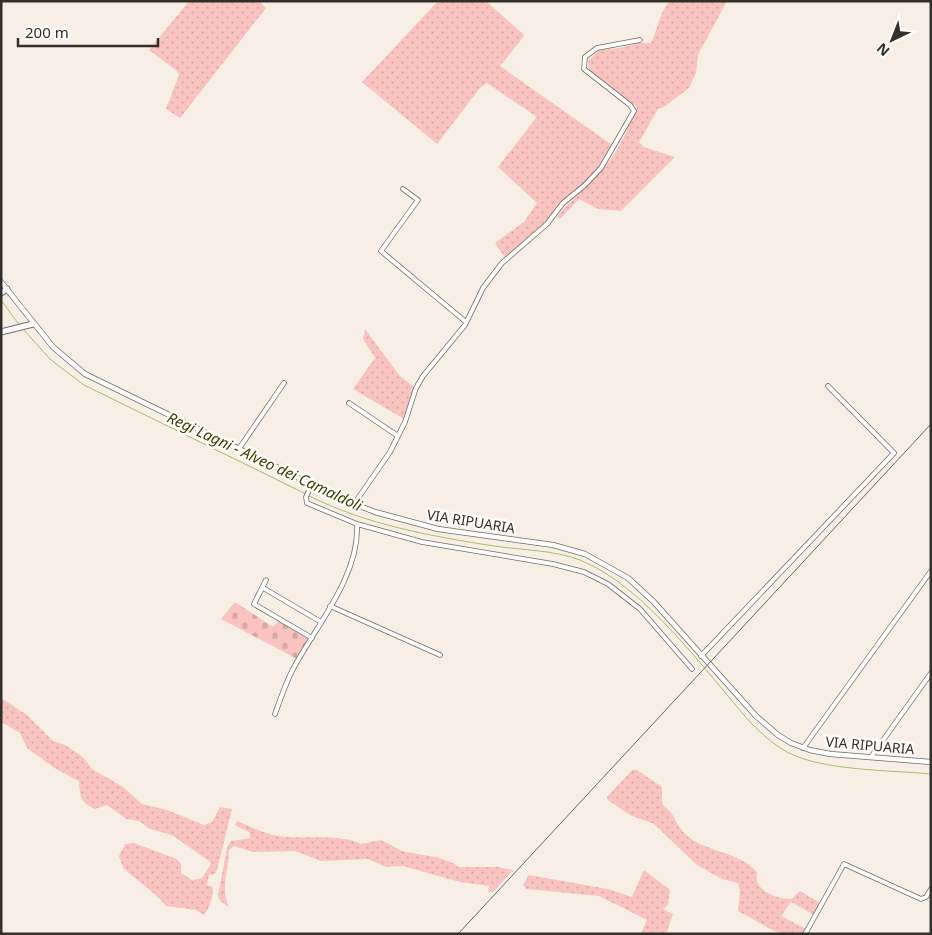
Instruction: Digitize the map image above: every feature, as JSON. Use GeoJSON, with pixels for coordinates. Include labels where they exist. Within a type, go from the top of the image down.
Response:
{"type":"FeatureCollection","features":[{"type":"Feature","properties":{"kind":"main road"},"geometry":{"type":"LineString","coordinates":[[1,332],[31,325]]}},
{"type":"Feature","properties":{"kind":"street"},"geometry":{"type":"LineString","coordinates":[[354,504],[390,452],[405,422],[416,388],[423,376],[466,322],[484,288],[502,263],[547,224],[563,203],[585,185],[601,168],[634,110],[584,69],[585,57],[597,48],[640,40]]}},
{"type":"Feature","properties":{"kind":"street"},"geometry":{"type":"LineString","coordinates":[[403,189],[418,200],[382,250],[466,322]]}},
{"type":"Feature","properties":{"kind":"street","name":"VIA RIPUARIA"},"geometry":{"type":"LineString","coordinates":[[1,282],[4,291],[31,325],[53,347],[85,374],[310,488],[354,504],[438,529],[553,545],[585,554],[615,570],[641,588],[768,728],[791,743],[803,748],[830,754],[931,762]]}},
{"type":"Feature","properties":{"kind":"street"},"geometry":{"type":"LineString","coordinates":[[238,450],[284,383]]}},
{"type":"Feature","properties":{"kind":"street"},"geometry":{"type":"LineString","coordinates":[[701,656],[894,453],[828,386]]}},
{"type":"Feature","properties":{"kind":"street"},"geometry":{"type":"LineString","coordinates":[[349,403],[398,436]]}},
{"type":"Feature","properties":{"kind":"street"},"geometry":{"type":"LineString","coordinates":[[310,488],[306,497],[310,505],[357,524],[422,542],[553,564],[588,574],[608,584],[640,609],[692,669]]}},
{"type":"Feature","properties":{"kind":"street"},"geometry":{"type":"LineString","coordinates":[[274,714],[291,673],[330,606],[354,559],[358,537],[357,524]]}},
{"type":"Feature","properties":{"kind":"street"},"geometry":{"type":"LineString","coordinates":[[803,748],[931,571]]}},
{"type":"Feature","properties":{"kind":"street"},"geometry":{"type":"LineString","coordinates":[[266,580],[254,604],[312,638]]}},
{"type":"Feature","properties":{"kind":"street"},"geometry":{"type":"LineString","coordinates":[[265,589],[321,622]]}},
{"type":"Feature","properties":{"kind":"street"},"geometry":{"type":"LineString","coordinates":[[330,606],[440,655]]}},
{"type":"Feature","properties":{"kind":"street"},"geometry":{"type":"LineString","coordinates":[[871,757],[931,673]]}},
{"type":"Feature","properties":{"kind":"street"},"geometry":{"type":"LineString","coordinates":[[805,934],[844,864],[921,899],[926,897],[931,889]]}},
{"type":"Feature","properties":{"kind":"green space"},"geometry":{"type":"Polygon","coordinates":[[[189,1],[259,1],[266,8],[180,118],[166,109],[179,75],[177,71],[149,50],[189,1]]]}},
{"type":"Feature","properties":{"kind":"green space"},"geometry":{"type":"Polygon","coordinates":[[[438,1],[486,1],[524,36],[500,66],[615,147],[610,156],[541,228],[506,259],[495,243],[524,222],[537,203],[498,167],[537,117],[487,83],[480,88],[437,144],[362,82],[438,1]]]}},
{"type":"Feature","properties":{"kind":"green space"},"geometry":{"type":"Polygon","coordinates":[[[669,1],[727,1],[698,55],[696,73],[689,88],[664,107],[658,109],[639,142],[644,147],[675,157],[621,211],[598,209],[579,199],[560,219],[557,216],[609,162],[624,136],[637,107],[589,70],[588,61],[599,50],[620,48],[637,43],[651,43],[663,11],[669,1]]]}},
{"type":"Feature","properties":{"kind":"green space"},"geometry":{"type":"Polygon","coordinates":[[[365,329],[399,375],[415,388],[404,419],[353,389],[375,358],[363,339],[365,329]]]}},
{"type":"Feature","properties":{"kind":"green space"},"geometry":{"type":"Polygon","coordinates":[[[235,602],[273,627],[278,621],[310,638],[297,659],[221,619],[235,602]]]}},
{"type":"Feature","properties":{"kind":"green space"},"geometry":{"type":"Polygon","coordinates":[[[1,698],[27,715],[53,741],[65,745],[83,757],[92,769],[123,787],[142,804],[167,810],[204,825],[212,822],[220,807],[232,809],[217,870],[215,874],[209,875],[207,885],[213,887],[209,905],[204,915],[196,910],[166,906],[157,896],[123,868],[119,856],[125,844],[134,843],[177,859],[181,864],[181,873],[192,880],[202,878],[211,864],[209,861],[172,835],[150,829],[139,821],[126,819],[107,805],[95,809],[86,804],[81,795],[79,781],[56,769],[27,748],[20,733],[1,722],[1,698]]]}},
{"type":"Feature","properties":{"kind":"green space"},"geometry":{"type":"Polygon","coordinates":[[[632,770],[637,770],[662,787],[662,803],[671,812],[685,834],[702,845],[731,855],[749,865],[757,872],[759,884],[767,893],[791,899],[800,891],[820,903],[814,915],[791,902],[781,916],[806,929],[804,934],[780,934],[738,911],[740,891],[738,883],[722,879],[697,865],[654,824],[630,815],[608,800],[607,797],[632,770]]]}},
{"type":"Feature","properties":{"kind":"green space"},"geometry":{"type":"Polygon","coordinates":[[[237,821],[260,831],[283,837],[330,837],[352,840],[361,844],[381,840],[402,851],[440,858],[458,867],[497,867],[513,870],[493,892],[488,892],[489,886],[460,882],[403,866],[386,867],[368,859],[321,861],[295,851],[253,852],[234,846],[229,850],[226,879],[225,893],[229,907],[220,901],[218,895],[227,848],[231,841],[251,838],[249,832],[235,825],[237,821]]]}},
{"type":"Feature","properties":{"kind":"green space"},"geometry":{"type":"Polygon","coordinates":[[[644,870],[670,890],[668,905],[663,909],[673,914],[666,934],[641,934],[647,920],[599,896],[526,889],[523,885],[529,875],[608,889],[632,897],[644,870]]]}},
{"type":"Feature","properties":{"kind":"waterway","name":"Regi Lagni - Alveo dei Camaldoli"},"geometry":{"type":"LineString","coordinates":[[1,300],[20,326]]}},
{"type":"Feature","properties":{"kind":"waterway","name":"Regi Lagni - Alveo dei Camaldoli"},"geometry":{"type":"LineString","coordinates":[[23,329],[51,360],[84,385],[306,494]]}},
{"type":"Feature","properties":{"kind":"waterway","name":"Regi Lagni - Alveo dei Camaldoli"},"geometry":{"type":"LineString","coordinates":[[309,496],[354,515],[400,528],[494,546],[559,554],[580,560],[604,572],[651,609],[694,655],[751,723],[782,749],[819,763],[931,774]]}},
{"type":"Feature","properties":{"kind":"railway"},"geometry":{"type":"LineString","coordinates":[[458,934],[931,424]]}}]}
